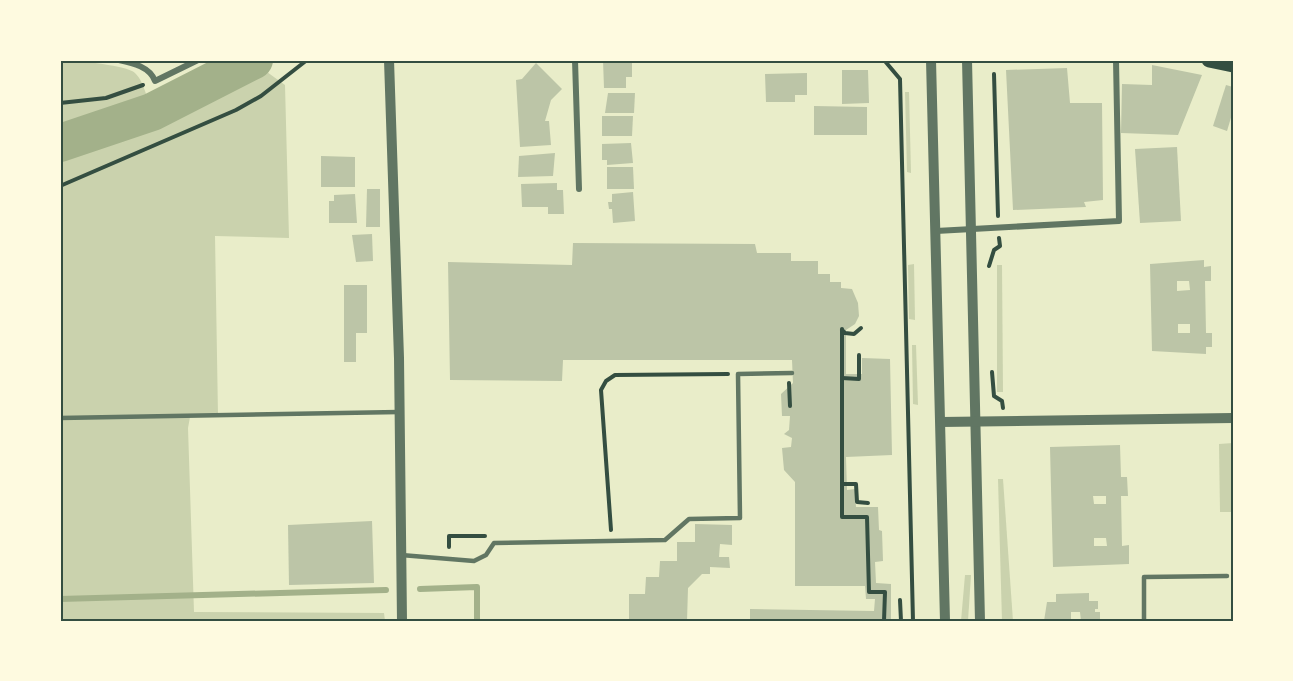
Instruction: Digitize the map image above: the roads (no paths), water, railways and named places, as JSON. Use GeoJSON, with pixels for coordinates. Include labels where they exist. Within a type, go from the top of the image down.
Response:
{"type":"FeatureCollection","features":[{"type":"Feature","properties":{"kind":"main road"},"geometry":{"type":"LineString","coordinates":[[1209,60],[1233,65]]}},
{"type":"Feature","properties":{"kind":"street"},"geometry":{"type":"LineString","coordinates":[[119,60],[143,67],[153,74],[156,81],[198,60]]}},
{"type":"Feature","properties":{"kind":"street"},"geometry":{"type":"LineString","coordinates":[[389,60],[399,412],[402,621]]}},
{"type":"Feature","properties":{"kind":"street"},"geometry":{"type":"LineString","coordinates":[[575,60],[579,189]]}},
{"type":"Feature","properties":{"kind":"street"},"geometry":{"type":"LineString","coordinates":[[931,60],[945,621]]}},
{"type":"Feature","properties":{"kind":"street"},"geometry":{"type":"LineString","coordinates":[[967,60],[980,621]]}},
{"type":"Feature","properties":{"kind":"street"},"geometry":{"type":"LineString","coordinates":[[936,231],[1119,221],[1116,60]]}},
{"type":"Feature","properties":{"kind":"street"},"geometry":{"type":"LineString","coordinates":[[941,422],[1233,418]]}},
{"type":"Feature","properties":{"kind":"lane"},"geometry":{"type":"LineString","coordinates":[[401,555],[474,561],[486,555],[494,543],[665,540],[688,519],[740,518],[738,374],[792,373]]}},
{"type":"Feature","properties":{"kind":"lane"},"geometry":{"type":"LineString","coordinates":[[60,418],[399,412]]}},
{"type":"Feature","properties":{"kind":"lane"},"geometry":{"type":"LineString","coordinates":[[1144,621],[1143,577],[1227,576]]}},
{"type":"Feature","properties":{"kind":"waterway"},"geometry":{"type":"LineString","coordinates":[[60,143],[152,112],[254,60]]}},
{"type":"Feature","properties":{"kind":"waterway"},"geometry":{"type":"LineString","coordinates":[[420,589],[477,587],[477,621]]}},
{"type":"Feature","properties":{"kind":"waterway"},"geometry":{"type":"LineString","coordinates":[[60,599],[386,590]]}}]}
